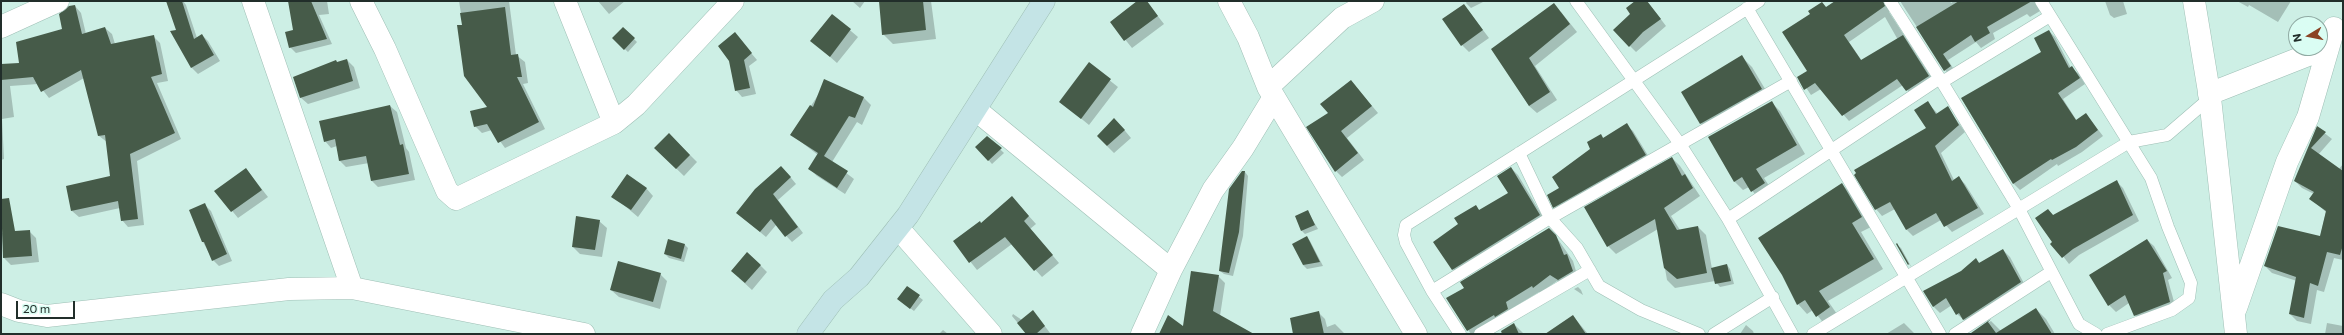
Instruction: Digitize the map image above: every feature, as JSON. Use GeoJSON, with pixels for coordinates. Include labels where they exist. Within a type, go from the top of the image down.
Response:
{"type":"FeatureCollection","features":[{"type":"Feature","properties":{"kind":"main road"},"geometry":{"type":"LineString","coordinates":[[808,334],[833,300],[859,277],[898,228],[976,110],[1044,1]]}},
{"type":"Feature","properties":{"kind":"street"},"geometry":{"type":"LineString","coordinates":[[1,27],[58,1]]}},
{"type":"Feature","properties":{"kind":"street"},"geometry":{"type":"LineString","coordinates":[[253,1],[352,288]]}},
{"type":"Feature","properties":{"kind":"street"},"geometry":{"type":"LineString","coordinates":[[361,1],[385,49],[447,191],[451,197],[456,199],[614,123],[636,105],[734,1]]}},
{"type":"Feature","properties":{"kind":"street"},"geometry":{"type":"LineString","coordinates":[[565,1],[614,123]]}},
{"type":"Feature","properties":{"kind":"street"},"geometry":{"type":"LineString","coordinates":[[1229,1],[1248,37],[1271,92],[1416,334]]}},
{"type":"Feature","properties":{"kind":"street"},"geometry":{"type":"LineString","coordinates":[[1142,334],[1171,270],[1213,190],[1243,148],[1271,92],[1342,18],[1373,1]]}},
{"type":"Feature","properties":{"kind":"street"},"geometry":{"type":"LineString","coordinates":[[2194,1],[2209,96],[2236,334]]}},
{"type":"Feature","properties":{"kind":"street"},"geometry":{"type":"LineString","coordinates":[[2223,334],[2234,313],[2287,162],[2308,116],[2332,29]]}},
{"type":"Feature","properties":{"kind":"street"},"geometry":{"type":"LineString","coordinates":[[2209,96],[2306,56]]}},
{"type":"Feature","properties":{"kind":"street"},"geometry":{"type":"LineString","coordinates":[[976,110],[1171,270]]}},
{"type":"Feature","properties":{"kind":"street"},"geometry":{"type":"LineString","coordinates":[[898,228],[991,334]]}},
{"type":"Feature","properties":{"kind":"street"},"geometry":{"type":"LineString","coordinates":[[1,304],[19,311],[47,316],[288,289],[352,288],[584,334]]}},
{"type":"Feature","properties":{"kind":"lane"},"geometry":{"type":"LineString","coordinates":[[1576,1],[1635,80],[1680,144],[1728,219],[1773,297],[1792,334]]}},
{"type":"Feature","properties":{"kind":"lane"},"geometry":{"type":"LineString","coordinates":[[1460,334],[1432,291],[1406,243],[1404,235],[1406,225],[1759,1]]}},
{"type":"Feature","properties":{"kind":"lane"},"geometry":{"type":"LineString","coordinates":[[1890,1],[1941,80],[2019,209],[2079,324],[2096,334]]}},
{"type":"Feature","properties":{"kind":"lane"},"geometry":{"type":"LineString","coordinates":[[2041,1],[2151,178],[2159,196],[2168,227],[2191,283],[2189,298],[2172,310],[2107,334]]}},
{"type":"Feature","properties":{"kind":"lane"},"geometry":{"type":"LineString","coordinates":[[1747,8],[1940,334]]}},
{"type":"Feature","properties":{"kind":"lane"},"geometry":{"type":"LineString","coordinates":[[1728,219],[1831,150],[1941,80],[2050,16]]}},
{"type":"Feature","properties":{"kind":"lane"},"geometry":{"type":"LineString","coordinates":[[1432,291],[1550,218],[1791,81]]}},
{"type":"Feature","properties":{"kind":"lane"},"geometry":{"type":"LineString","coordinates":[[1813,334],[2129,142],[2167,135],[2209,96]]}},
{"type":"Feature","properties":{"kind":"lane"},"geometry":{"type":"LineString","coordinates":[[1519,153],[1550,218],[1577,248],[1599,286],[1640,310],[1700,334]]}},
{"type":"Feature","properties":{"kind":"lane"},"geometry":{"type":"LineString","coordinates":[[1480,334],[1590,270]]}},
{"type":"Feature","properties":{"kind":"lane"},"geometry":{"type":"LineString","coordinates":[[1955,334],[2051,272]]}},
{"type":"Feature","properties":{"kind":"lane"},"geometry":{"type":"LineString","coordinates":[[1714,334],[1773,297]]}},
{"type":"Feature","properties":{"kind":"building"},"geometry":{"type":"Polygon","coordinates":[[[166,1],[182,1],[194,39],[202,34],[214,55],[191,68],[170,31],[176,30],[166,1]]]}},
{"type":"Feature","properties":{"kind":"building"},"geometry":{"type":"Polygon","coordinates":[[[288,1],[311,1],[327,39],[289,48],[285,32],[293,30],[288,1]]]}},
{"type":"Feature","properties":{"kind":"building"},"geometry":{"type":"Polygon","coordinates":[[[879,1],[923,1],[926,30],[882,35],[879,1]]]}},
{"type":"Feature","properties":{"kind":"building"},"geometry":{"type":"Polygon","coordinates":[[[1137,1],[1147,1],[1158,16],[1124,41],[1110,22],[1137,1]]]}},
{"type":"Feature","properties":{"kind":"building"},"geometry":{"type":"Polygon","coordinates":[[[1635,1],[1647,1],[1661,19],[1643,32],[1629,47],[1613,30],[1630,14],[1626,8],[1635,1]]]}},
{"type":"Feature","properties":{"kind":"building"},"geometry":{"type":"Polygon","coordinates":[[[1835,1],[1883,1],[1885,6],[1844,35],[1861,60],[1903,35],[1929,76],[1906,91],[1897,79],[1842,116],[1815,83],[1804,90],[1797,77],[1807,71],[1782,32],[1810,14],[1808,11],[1822,2],[1826,7],[1835,1]]]}},
{"type":"Feature","properties":{"kind":"building"},"geometry":{"type":"Polygon","coordinates":[[[1959,1],[2032,1],[1987,27],[1990,33],[1975,42],[1971,35],[1943,54],[1951,66],[1944,71],[1916,27],[1959,1]]]}},
{"type":"Feature","properties":{"kind":"building"},"geometry":{"type":"Polygon","coordinates":[[[1554,3],[1570,24],[1529,58],[1550,92],[1529,106],[1491,49],[1554,3]]]}},
{"type":"Feature","properties":{"kind":"building"},"geometry":{"type":"Polygon","coordinates":[[[1464,4],[1483,30],[1461,46],[1442,19],[1464,4]]]}},
{"type":"Feature","properties":{"kind":"building"},"geometry":{"type":"Polygon","coordinates":[[[75,5],[82,34],[105,27],[111,44],[154,35],[162,74],[151,77],[175,133],[130,154],[138,219],[121,221],[118,201],[71,211],[66,186],[110,176],[105,135],[98,136],[81,70],[41,92],[33,77],[1,80],[1,64],[19,63],[16,42],[62,29],[59,14],[69,6],[75,5]]]}},
{"type":"Feature","properties":{"kind":"building"},"geometry":{"type":"Polygon","coordinates":[[[505,7],[511,55],[518,54],[522,77],[517,77],[539,122],[498,143],[487,124],[474,127],[470,111],[487,107],[464,76],[457,25],[462,25],[460,13],[505,7]]]}},
{"type":"Feature","properties":{"kind":"building"},"geometry":{"type":"Polygon","coordinates":[[[832,14],[851,29],[830,57],[810,41],[832,14]]]}},
{"type":"Feature","properties":{"kind":"building"},"geometry":{"type":"Polygon","coordinates":[[[623,27],[635,38],[624,50],[612,38],[623,27]]]}},
{"type":"Feature","properties":{"kind":"building"},"geometry":{"type":"Polygon","coordinates":[[[2049,30],[2069,68],[2072,66],[2080,78],[2058,93],[2076,120],[2086,113],[2098,130],[2076,147],[2052,160],[2051,159],[2013,184],[1961,98],[2041,52],[2034,38],[2049,30]]]}},
{"type":"Feature","properties":{"kind":"building"},"geometry":{"type":"Polygon","coordinates":[[[735,32],[752,53],[744,60],[750,88],[735,91],[729,61],[718,46],[735,32]]]}},
{"type":"Feature","properties":{"kind":"building"},"geometry":{"type":"Polygon","coordinates":[[[1742,55],[1762,89],[1700,124],[1681,92],[1742,55]]]}},
{"type":"Feature","properties":{"kind":"building"},"geometry":{"type":"Polygon","coordinates":[[[347,59],[353,81],[300,98],[293,77],[336,60],[337,62],[347,59]]]}},
{"type":"Feature","properties":{"kind":"building"},"geometry":{"type":"Polygon","coordinates":[[[1089,62],[1111,79],[1081,119],[1059,102],[1089,62]]]}},
{"type":"Feature","properties":{"kind":"building"},"geometry":{"type":"Polygon","coordinates":[[[824,79],[864,97],[855,118],[849,116],[824,156],[848,171],[837,188],[808,169],[818,153],[790,135],[810,105],[813,107],[824,79]]]}},
{"type":"Feature","properties":{"kind":"building"},"geometry":{"type":"Polygon","coordinates":[[[1351,80],[1372,106],[1341,131],[1358,153],[1335,172],[1306,127],[1328,113],[1320,104],[1351,80]]]}},
{"type":"Feature","properties":{"kind":"building"},"geometry":{"type":"Polygon","coordinates":[[[1772,101],[1797,145],[1756,169],[1765,183],[1751,192],[1742,177],[1734,182],[1708,137],[1772,101]]]}},
{"type":"Feature","properties":{"kind":"building"},"geometry":{"type":"Polygon","coordinates":[[[1928,101],[1936,114],[1948,106],[1959,125],[1935,146],[1952,181],[1959,176],[1978,208],[1944,227],[1936,213],[1906,230],[1890,202],[1875,210],[1854,175],[1856,173],[1854,170],[1926,128],[1914,110],[1928,101]]]}},
{"type":"Feature","properties":{"kind":"building"},"geometry":{"type":"Polygon","coordinates":[[[390,105],[400,145],[403,144],[409,174],[371,181],[366,156],[339,161],[335,139],[324,142],[319,121],[390,105]]]}},
{"type":"Feature","properties":{"kind":"building"},"geometry":{"type":"Polygon","coordinates":[[[1114,118],[1125,130],[1107,146],[1097,136],[1114,118]]]}},
{"type":"Feature","properties":{"kind":"building"},"geometry":{"type":"Polygon","coordinates":[[[1627,123],[1646,155],[1553,208],[1547,195],[1559,188],[1552,177],[1590,149],[1587,142],[1601,134],[1603,138],[1627,123]]]}},
{"type":"Feature","properties":{"kind":"building"},"geometry":{"type":"Polygon","coordinates":[[[2317,126],[2326,132],[2311,148],[2343,171],[2343,245],[2340,255],[2327,252],[2318,286],[2310,283],[2304,318],[2289,314],[2296,277],[2264,266],[2278,226],[2320,236],[2326,211],[2309,199],[2314,192],[2294,181],[2317,126]]]}},
{"type":"Feature","properties":{"kind":"building"},"geometry":{"type":"Polygon","coordinates":[[[669,133],[690,155],[676,169],[654,148],[669,133]]]}},
{"type":"Feature","properties":{"kind":"building"},"geometry":{"type":"Polygon","coordinates":[[[987,136],[1002,148],[988,161],[975,147],[987,136]]]}},
{"type":"Feature","properties":{"kind":"building"},"geometry":{"type":"Polygon","coordinates":[[[1672,157],[1682,176],[1685,174],[1693,188],[1664,208],[1677,230],[1698,226],[1707,273],[1677,279],[1664,268],[1655,219],[1607,247],[1584,207],[1672,157]]]}},
{"type":"Feature","properties":{"kind":"building"},"geometry":{"type":"Polygon","coordinates":[[[781,166],[791,177],[773,194],[798,227],[785,237],[771,219],[760,232],[736,213],[755,189],[781,166]]]}},
{"type":"Feature","properties":{"kind":"building"},"geometry":{"type":"Polygon","coordinates":[[[1511,167],[1540,215],[1452,270],[1433,242],[1458,224],[1454,218],[1476,205],[1479,210],[1508,193],[1497,176],[1511,167]]]}},
{"type":"Feature","properties":{"kind":"building"},"geometry":{"type":"Polygon","coordinates":[[[246,168],[262,190],[231,212],[214,191],[246,168]]]}},
{"type":"Feature","properties":{"kind":"building"},"geometry":{"type":"Polygon","coordinates":[[[1242,171],[1245,171],[1239,232],[1229,273],[1219,271],[1229,189],[1242,171]]]}},
{"type":"Feature","properties":{"kind":"building"},"geometry":{"type":"Polygon","coordinates":[[[627,174],[647,188],[631,210],[611,197],[627,174]]]}},
{"type":"Feature","properties":{"kind":"building"},"geometry":{"type":"Polygon","coordinates":[[[2117,180],[2133,215],[2073,249],[2062,258],[2050,244],[2052,242],[2035,218],[2048,209],[2053,215],[2117,180]]]}},
{"type":"Feature","properties":{"kind":"building"},"geometry":{"type":"Polygon","coordinates":[[[1842,183],[1862,217],[1852,223],[1874,259],[1819,291],[1830,307],[1816,317],[1805,300],[1797,305],[1782,275],[1758,238],[1842,183]]]}},
{"type":"Feature","properties":{"kind":"building"},"geometry":{"type":"Polygon","coordinates":[[[1012,196],[1029,216],[1024,221],[1053,255],[1034,271],[1005,237],[969,263],[953,241],[980,221],[981,223],[1012,196]]]}},
{"type":"Feature","properties":{"kind":"building"},"geometry":{"type":"Polygon","coordinates":[[[9,198],[15,231],[30,230],[32,256],[3,258],[1,199],[9,198]]]}},
{"type":"Feature","properties":{"kind":"building"},"geometry":{"type":"Polygon","coordinates":[[[205,203],[227,254],[212,261],[204,242],[202,242],[189,210],[205,203]]]}},
{"type":"Feature","properties":{"kind":"building"},"geometry":{"type":"Polygon","coordinates":[[[1308,210],[1315,225],[1301,231],[1295,216],[1308,210]]]}},
{"type":"Feature","properties":{"kind":"building"},"geometry":{"type":"Polygon","coordinates":[[[576,216],[600,220],[595,250],[572,247],[576,216]]]}},
{"type":"Feature","properties":{"kind":"building"},"geometry":{"type":"Polygon","coordinates":[[[1549,228],[1556,235],[1564,255],[1567,254],[1573,271],[1558,280],[1550,275],[1533,288],[1532,286],[1506,302],[1508,309],[1495,317],[1494,315],[1467,331],[1446,298],[1464,288],[1460,282],[1549,228]]]}},
{"type":"Feature","properties":{"kind":"building"},"geometry":{"type":"Polygon","coordinates":[[[1307,236],[1320,262],[1303,265],[1292,244],[1307,236]]]}},
{"type":"Feature","properties":{"kind":"building"},"geometry":{"type":"Polygon","coordinates":[[[668,239],[685,244],[681,259],[664,254],[668,239]]]}},
{"type":"Feature","properties":{"kind":"building"},"geometry":{"type":"Polygon","coordinates":[[[2147,239],[2167,271],[2163,273],[2170,302],[2134,316],[2125,295],[2108,306],[2089,275],[2147,239]]]}},
{"type":"Feature","properties":{"kind":"building"},"geometry":{"type":"Polygon","coordinates":[[[1897,243],[1909,264],[1908,265],[1896,244],[1897,243]]]}},
{"type":"Feature","properties":{"kind":"building"},"geometry":{"type":"Polygon","coordinates":[[[2003,249],[2021,282],[1963,320],[1959,313],[1956,315],[1946,298],[1933,307],[1923,291],[1961,271],[1976,258],[1979,263],[2003,249]]]}},
{"type":"Feature","properties":{"kind":"building"},"geometry":{"type":"Polygon","coordinates":[[[747,252],[761,265],[745,283],[731,271],[747,252]]]}},
{"type":"Feature","properties":{"kind":"building"},"geometry":{"type":"Polygon","coordinates":[[[618,261],[661,273],[653,302],[610,290],[618,261]]]}},
{"type":"Feature","properties":{"kind":"building"},"geometry":{"type":"Polygon","coordinates":[[[1727,264],[1731,281],[1715,284],[1711,268],[1727,264]]]}},
{"type":"Feature","properties":{"kind":"building"},"geometry":{"type":"Polygon","coordinates":[[[1191,271],[1219,275],[1213,311],[1254,334],[1159,334],[1168,315],[1183,326],[1191,271]]]}},
{"type":"Feature","properties":{"kind":"building"},"geometry":{"type":"Polygon","coordinates":[[[907,286],[920,295],[910,309],[897,299],[907,286]]]}},
{"type":"Feature","properties":{"kind":"building"},"geometry":{"type":"Polygon","coordinates":[[[2036,308],[2052,334],[1971,333],[1991,319],[1988,322],[1996,333],[2036,308]]]}},
{"type":"Feature","properties":{"kind":"building"},"geometry":{"type":"Polygon","coordinates":[[[1033,310],[1045,326],[1036,334],[1026,334],[1017,323],[1033,310]]]}},
{"type":"Feature","properties":{"kind":"building"},"geometry":{"type":"Polygon","coordinates":[[[1319,311],[1324,334],[1293,334],[1290,318],[1319,311]]]}},
{"type":"Feature","properties":{"kind":"building"},"geometry":{"type":"Polygon","coordinates":[[[1573,315],[1586,334],[1545,334],[1573,315]]]}},
{"type":"Feature","properties":{"kind":"building"},"geometry":{"type":"Polygon","coordinates":[[[1514,323],[1519,334],[1502,334],[1501,331],[1514,323]]]}}]}
